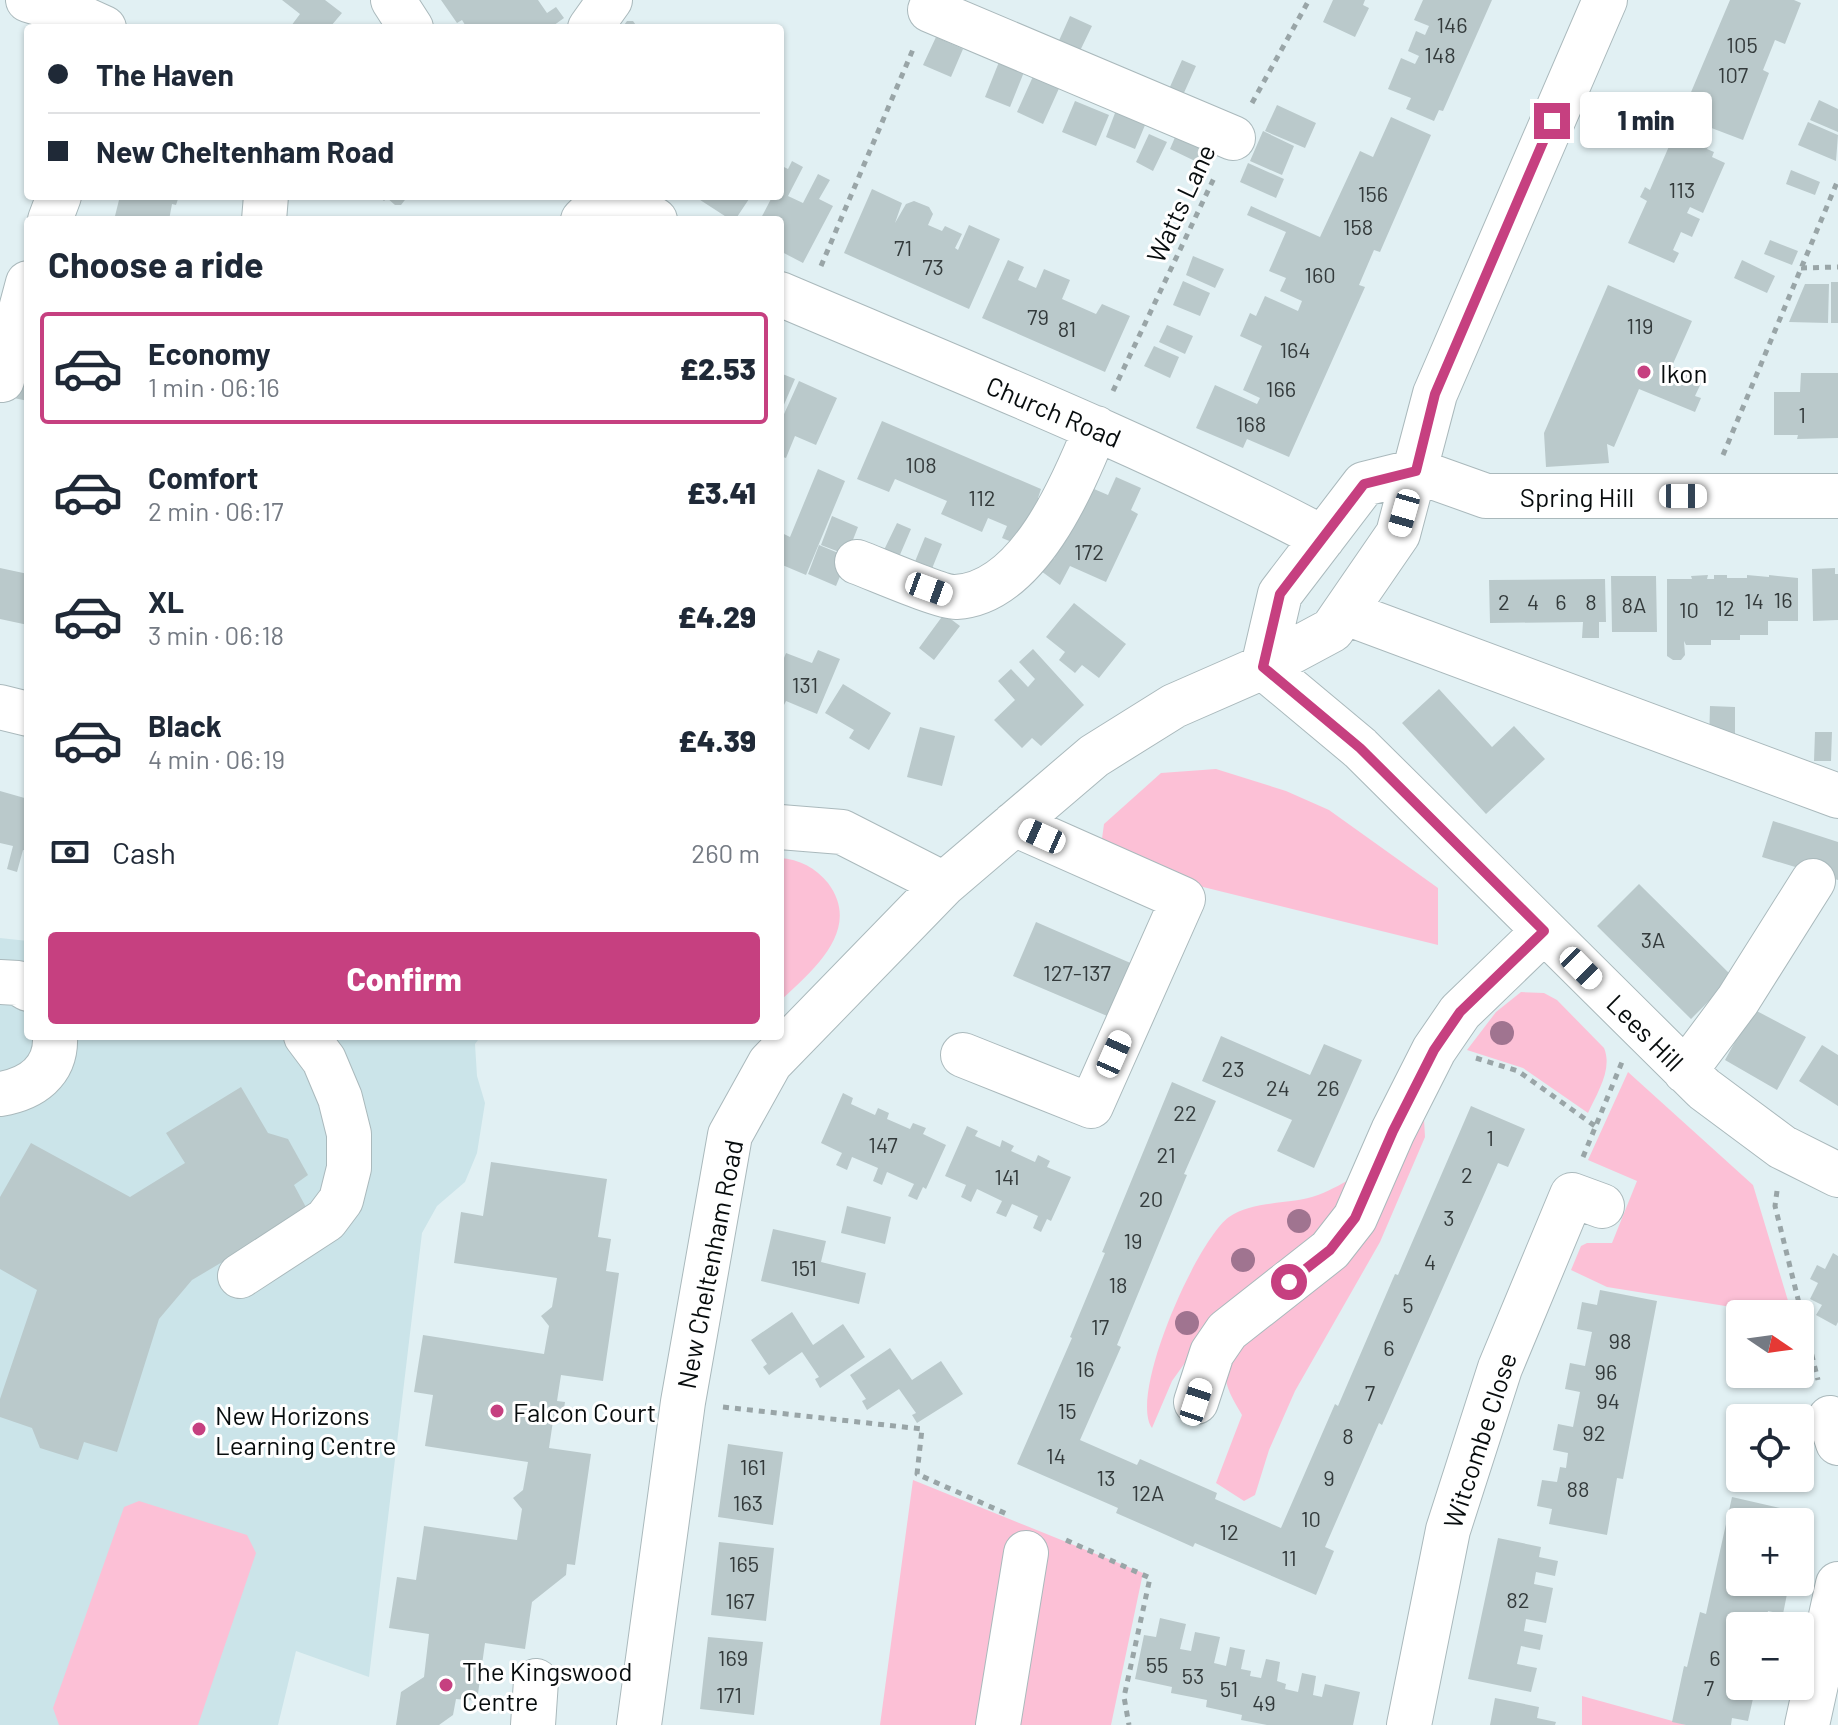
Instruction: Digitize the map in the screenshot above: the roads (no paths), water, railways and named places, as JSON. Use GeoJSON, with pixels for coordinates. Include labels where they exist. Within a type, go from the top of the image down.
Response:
{"type":"FeatureCollection","features":[{"type":"Feature","properties":{"kind":"street"},"geometry":{"type":"LineString","coordinates":[[28,0],[95,24]]}},
{"type":"Feature","properties":{"kind":"street"},"geometry":{"type":"LineString","coordinates":[[393,0],[408,24]]}},
{"type":"Feature","properties":{"kind":"street"},"geometry":{"type":"LineString","coordinates":[[593,24],[610,0]]}},
{"type":"Feature","properties":{"kind":"street","name":"New Cheltenham Road"},"geometry":{"type":"LineString","coordinates":[[639,1725],[683,1402],[730,1135],[770,1063],[944,884],[1094,756],[1174,706],[1263,667],[1332,630],[1346,613],[1398,534],[1435,394],[1605,0]]}},
{"type":"Feature","properties":{"kind":"street"},"geometry":{"type":"LineString","coordinates":[[930,10],[1233,138]]}},
{"type":"Feature","properties":{"kind":"street"},"geometry":{"type":"LineString","coordinates":[[587,216],[603,200]]}},
{"type":"Feature","properties":{"kind":"street"},"geometry":{"type":"LineString","coordinates":[[623,200],[649,216]]}},
{"type":"Feature","properties":{"kind":"street","name":"Church Road"},"geometry":{"type":"LineString","coordinates":[[792,299],[1096,428],[1249,499],[1323,538]]}},
{"type":"Feature","properties":{"kind":"street"},"geometry":{"type":"LineString","coordinates":[[2,380],[24,308]]}},
{"type":"Feature","properties":{"kind":"street"},"geometry":{"type":"LineString","coordinates":[[857,562],[953,597],[980,593],[1011,571],[1044,535],[1074,482],[1096,428]]}},
{"type":"Feature","properties":{"kind":"street"},"geometry":{"type":"LineString","coordinates":[[1263,667],[1280,594],[1364,484],[1416,471]]}},
{"type":"Feature","properties":{"kind":"street","name":"Spring Hill"},"geometry":{"type":"LineString","coordinates":[[1416,471],[1486,496],[1838,496]]}},
{"type":"Feature","properties":{"kind":"street"},"geometry":{"type":"LineString","coordinates":[[1346,613],[1838,796]]}},
{"type":"Feature","properties":{"kind":"street","name":"Lees Hill"},"geometry":{"type":"LineString","coordinates":[[1263,667],[1360,748],[1704,1089],[1782,1147],[1838,1175]]}},
{"type":"Feature","properties":{"kind":"street"},"geometry":{"type":"LineString","coordinates":[[0,707],[24,713]]}},
{"type":"Feature","properties":{"kind":"street"},"geometry":{"type":"LineString","coordinates":[[963,1055],[1091,1106],[1183,899],[1014,824]]}},
{"type":"Feature","properties":{"kind":"street"},"geometry":{"type":"LineString","coordinates":[[784,827],[842,832],[944,884]]}},
{"type":"Feature","properties":{"kind":"street"},"geometry":{"type":"LineString","coordinates":[[1685,1071],[1738,1000],[1813,881]]}},
{"type":"Feature","properties":{"kind":"street"},"geometry":{"type":"LineString","coordinates":[[1196,1402],[1212,1353],[1227,1331],[1330,1250],[1355,1218],[1393,1131],[1434,1050],[1460,1012],[1544,931]]}},
{"type":"Feature","properties":{"kind":"street"},"geometry":{"type":"LineString","coordinates":[[0,982],[18,983],[24,987]]}},
{"type":"Feature","properties":{"kind":"street"},"geometry":{"type":"LineString","coordinates":[[0,1094],[23,1090],[44,1073],[56,1049],[55,1040]]}},
{"type":"Feature","properties":{"kind":"street"},"geometry":{"type":"LineString","coordinates":[[240,1276],[326,1220],[341,1200],[349,1168],[349,1134],[340,1098],[324,1060],[309,1040]]}},
{"type":"Feature","properties":{"kind":"street","name":"Witcombe Close"},"geometry":{"type":"LineString","coordinates":[[1409,1725],[1448,1530],[1500,1368],[1587,1200]]}},
{"type":"Feature","properties":{"kind":"street"},"geometry":{"type":"LineString","coordinates":[[998,1725],[1036,1537]]}},
{"type":"Feature","properties":{"kind":"street"},"geometry":{"type":"LineString","coordinates":[[1807,1725],[1838,1584]]}},
{"type":"Feature","properties":{"kind":"street"},"geometry":{"type":"LineString","coordinates":[[533,1725],[536,1681]]}},
{"type":"Feature","properties":{"kind":"place","name":"Ikon"},"geometry":{"type":"Point","coordinates":[1644,372]}},
{"type":"Feature","properties":{"kind":"place","name":"Falcon Court"},"geometry":{"type":"Point","coordinates":[497,1411]}},
{"type":"Feature","properties":{"kind":"place","name":"New Horizons Learning Centre"},"geometry":{"type":"Point","coordinates":[199,1429]}},
{"type":"Feature","properties":{"kind":"place","name":"The Kingswood Centre"},"geometry":{"type":"Point","coordinates":[446,1685]}}]}
